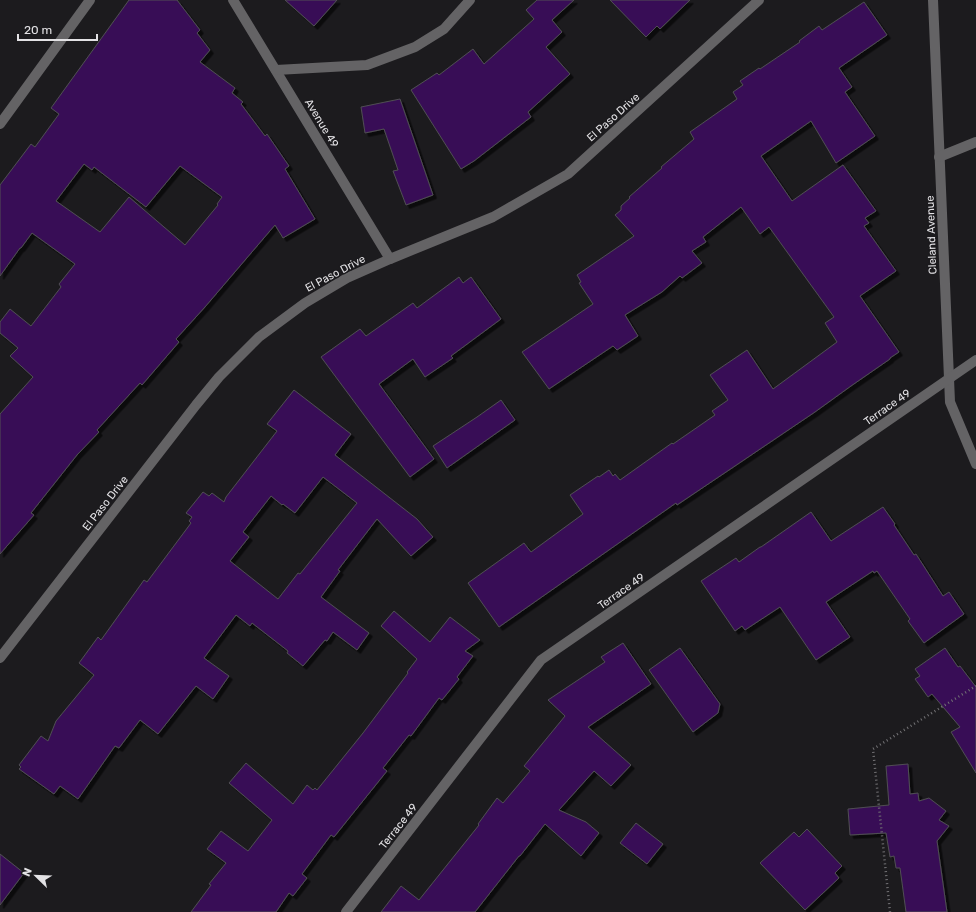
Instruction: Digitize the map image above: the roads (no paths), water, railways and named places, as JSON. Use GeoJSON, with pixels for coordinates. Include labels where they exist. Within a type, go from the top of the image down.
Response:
{"type":"FeatureCollection","features":[{"type":"Feature","properties":{"kind":"street"},"geometry":{"type":"LineString","coordinates":[[0,124],[90,0]]}},
{"type":"Feature","properties":{"kind":"street","name":"Avenue 49"},"geometry":{"type":"LineString","coordinates":[[233,0],[390,258]]}},
{"type":"Feature","properties":{"kind":"street"},"geometry":{"type":"LineString","coordinates":[[276,70],[367,65],[415,47],[444,29],[470,0]]}},
{"type":"Feature","properties":{"kind":"street","name":"El Paso Drive"},"geometry":{"type":"LineString","coordinates":[[0,658],[196,405],[219,377],[260,338],[305,303],[347,278],[390,258],[493,216],[568,174],[759,0]]}},
{"type":"Feature","properties":{"kind":"street","name":"Cleland Avenue"},"geometry":{"type":"LineString","coordinates":[[933,0],[950,402],[976,464]]}},
{"type":"Feature","properties":{"kind":"street"},"geometry":{"type":"LineString","coordinates":[[939,157],[976,142]]}},
{"type":"Feature","properties":{"kind":"street","name":"Terrace 49"},"geometry":{"type":"LineString","coordinates":[[346,912],[541,660],[976,360]]}}]}
